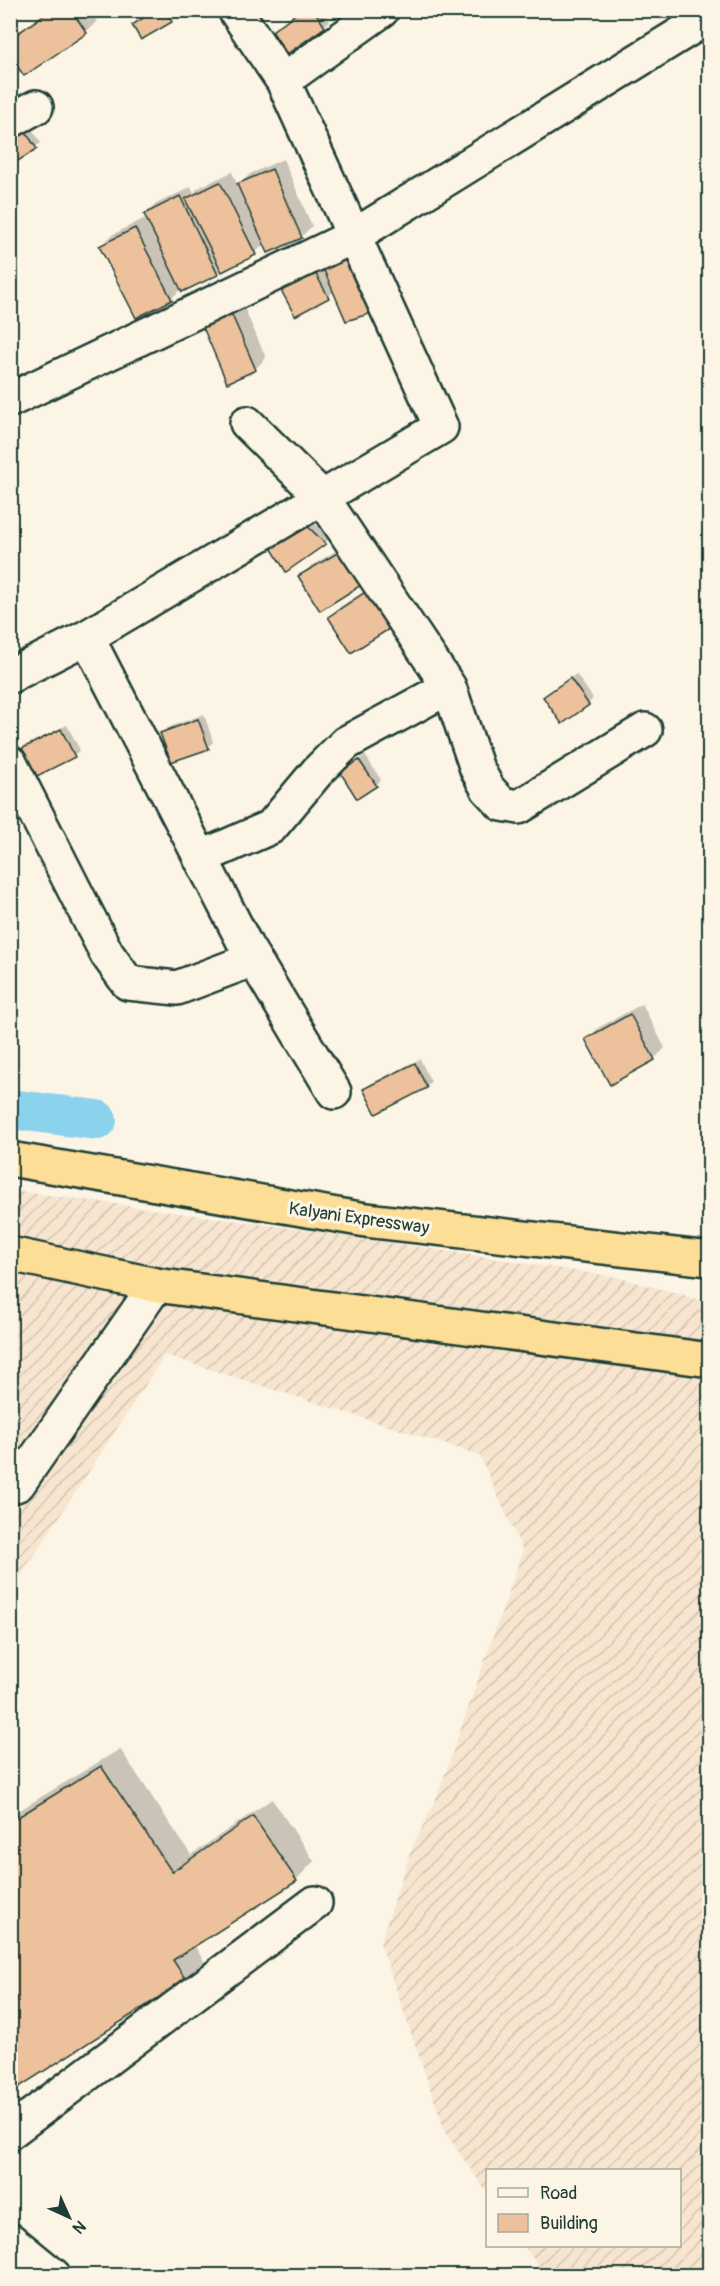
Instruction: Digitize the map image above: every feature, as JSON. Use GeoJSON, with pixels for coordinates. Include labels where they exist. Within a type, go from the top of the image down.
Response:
{"type":"FeatureCollection","features":[{"type":"Feature","properties":{"kind":"highway","name":"Kalyani Expressway"},"geometry":{"type":"LineString","coordinates":[[10,1159],[366,1220],[710,1259]]}},
{"type":"Feature","properties":{"kind":"highway"},"geometry":{"type":"LineString","coordinates":[[10,1254],[156,1286],[710,1360]]}},
{"type":"Feature","properties":{"kind":"street"},"geometry":{"type":"LineString","coordinates":[[10,676],[87,638],[441,427],[283,81],[235,10]]}},
{"type":"Feature","properties":{"kind":"street"},"geometry":{"type":"LineString","coordinates":[[283,81],[382,10]]}},
{"type":"Feature","properties":{"kind":"street"},"geometry":{"type":"LineString","coordinates":[[10,400],[354,236],[697,24]]}},
{"type":"Feature","properties":{"kind":"street"},"geometry":{"type":"LineString","coordinates":[[247,423],[322,496],[449,687],[477,769],[488,789],[502,804],[519,807],[645,730]]}},
{"type":"Feature","properties":{"kind":"street"},"geometry":{"type":"LineString","coordinates":[[87,638],[254,959],[334,1092]]}},
{"type":"Feature","properties":{"kind":"street"},"geometry":{"type":"LineString","coordinates":[[200,858],[271,827],[317,772],[346,743],[449,687]]}},
{"type":"Feature","properties":{"kind":"street"},"geometry":{"type":"LineString","coordinates":[[10,763],[102,946],[128,983],[177,988],[254,959]]}},
{"type":"Feature","properties":{"kind":"street"},"geometry":{"type":"LineString","coordinates":[[10,1487],[18,1484],[156,1286]]}},
{"type":"Feature","properties":{"kind":"street"},"geometry":{"type":"LineString","coordinates":[[10,2132],[315,1904]]}},
{"type":"Feature","properties":{"kind":"street"},"geometry":{"type":"LineString","coordinates":[[10,2240],[54,2276]]}},
{"type":"Feature","properties":{"kind":"shaded area"},"geometry":{"type":"Polygon","coordinates":[[[11,1190],[313,1231],[617,1277],[709,1302],[709,2275],[545,2275],[525,2247],[681,2247],[681,2169],[486,2169],[486,2192],[445,2132],[380,1943],[410,1853],[438,1794],[523,1551],[479,1455],[165,1355],[11,1591],[11,1190]]]}},
{"type":"Feature","properties":{"kind":"building"},"geometry":{"type":"Polygon","coordinates":[[[51,10],[71,10],[87,33],[24,76],[10,56],[10,39],[51,10]]]}},
{"type":"Feature","properties":{"kind":"building"},"geometry":{"type":"Polygon","coordinates":[[[156,10],[166,10],[172,22],[141,40],[132,25],[156,10]]]}},
{"type":"Feature","properties":{"kind":"building"},"geometry":{"type":"Polygon","coordinates":[[[301,10],[314,10],[325,27],[287,54],[272,31],[301,10]]]}},
{"type":"Feature","properties":{"kind":"building"},"geometry":{"type":"Polygon","coordinates":[[[17,119],[37,149],[10,166],[10,123],[17,119]]]}},
{"type":"Feature","properties":{"kind":"building"},"geometry":{"type":"Polygon","coordinates":[[[272,169],[302,238],[268,253],[237,184],[272,169]]]}},
{"type":"Feature","properties":{"kind":"building"},"geometry":{"type":"Polygon","coordinates":[[[220,182],[256,255],[222,272],[185,199],[220,182]]]}},
{"type":"Feature","properties":{"kind":"building"},"geometry":{"type":"Polygon","coordinates":[[[180,196],[218,275],[182,292],[144,214],[180,196]]]}},
{"type":"Feature","properties":{"kind":"building"},"geometry":{"type":"Polygon","coordinates":[[[135,228],[172,300],[136,318],[99,246],[135,228]]]}},
{"type":"Feature","properties":{"kind":"building"},"geometry":{"type":"Polygon","coordinates":[[[356,254],[375,312],[346,321],[323,268],[356,254]]]}},
{"type":"Feature","properties":{"kind":"building"},"geometry":{"type":"Polygon","coordinates":[[[307,258],[329,298],[295,316],[274,277],[307,258]]]}},
{"type":"Feature","properties":{"kind":"building"},"geometry":{"type":"Polygon","coordinates":[[[225,299],[256,370],[227,383],[196,311],[225,299]]]}},
{"type":"Feature","properties":{"kind":"building"},"geometry":{"type":"Polygon","coordinates":[[[304,523],[326,544],[286,572],[270,546],[304,523]]]}},
{"type":"Feature","properties":{"kind":"building"},"geometry":{"type":"Polygon","coordinates":[[[346,548],[366,582],[320,611],[298,576],[346,548]]]}},
{"type":"Feature","properties":{"kind":"building"},"geometry":{"type":"Polygon","coordinates":[[[373,587],[397,624],[351,653],[328,617],[373,587]]]}},
{"type":"Feature","properties":{"kind":"building"},"geometry":{"type":"Polygon","coordinates":[[[570,678],[589,705],[562,724],[543,697],[570,678]]]}},
{"type":"Feature","properties":{"kind":"building"},"geometry":{"type":"Polygon","coordinates":[[[198,719],[209,749],[171,762],[160,733],[198,719]]]}},
{"type":"Feature","properties":{"kind":"building"},"geometry":{"type":"Polygon","coordinates":[[[61,729],[75,757],[31,779],[17,751],[61,729]]]}},
{"type":"Feature","properties":{"kind":"building"},"geometry":{"type":"Polygon","coordinates":[[[359,760],[377,786],[357,799],[340,772],[359,760]]]}},
{"type":"Feature","properties":{"kind":"building"},"geometry":{"type":"Polygon","coordinates":[[[630,1014],[655,1060],[610,1085],[585,1039],[630,1014]]]}},
{"type":"Feature","properties":{"kind":"building"},"geometry":{"type":"Polygon","coordinates":[[[415,1063],[427,1088],[376,1114],[363,1089],[415,1063]]]}},
{"type":"Feature","properties":{"kind":"building"},"geometry":{"type":"Polygon","coordinates":[[[101,1766],[172,1872],[253,1816],[297,1881],[173,1960],[186,1980],[10,2093],[10,1822],[101,1766]]]}},
{"type":"Feature","properties":{"kind":"waterway"},"geometry":{"type":"LineString","coordinates":[[10,1109],[97,1120]]}}]}
